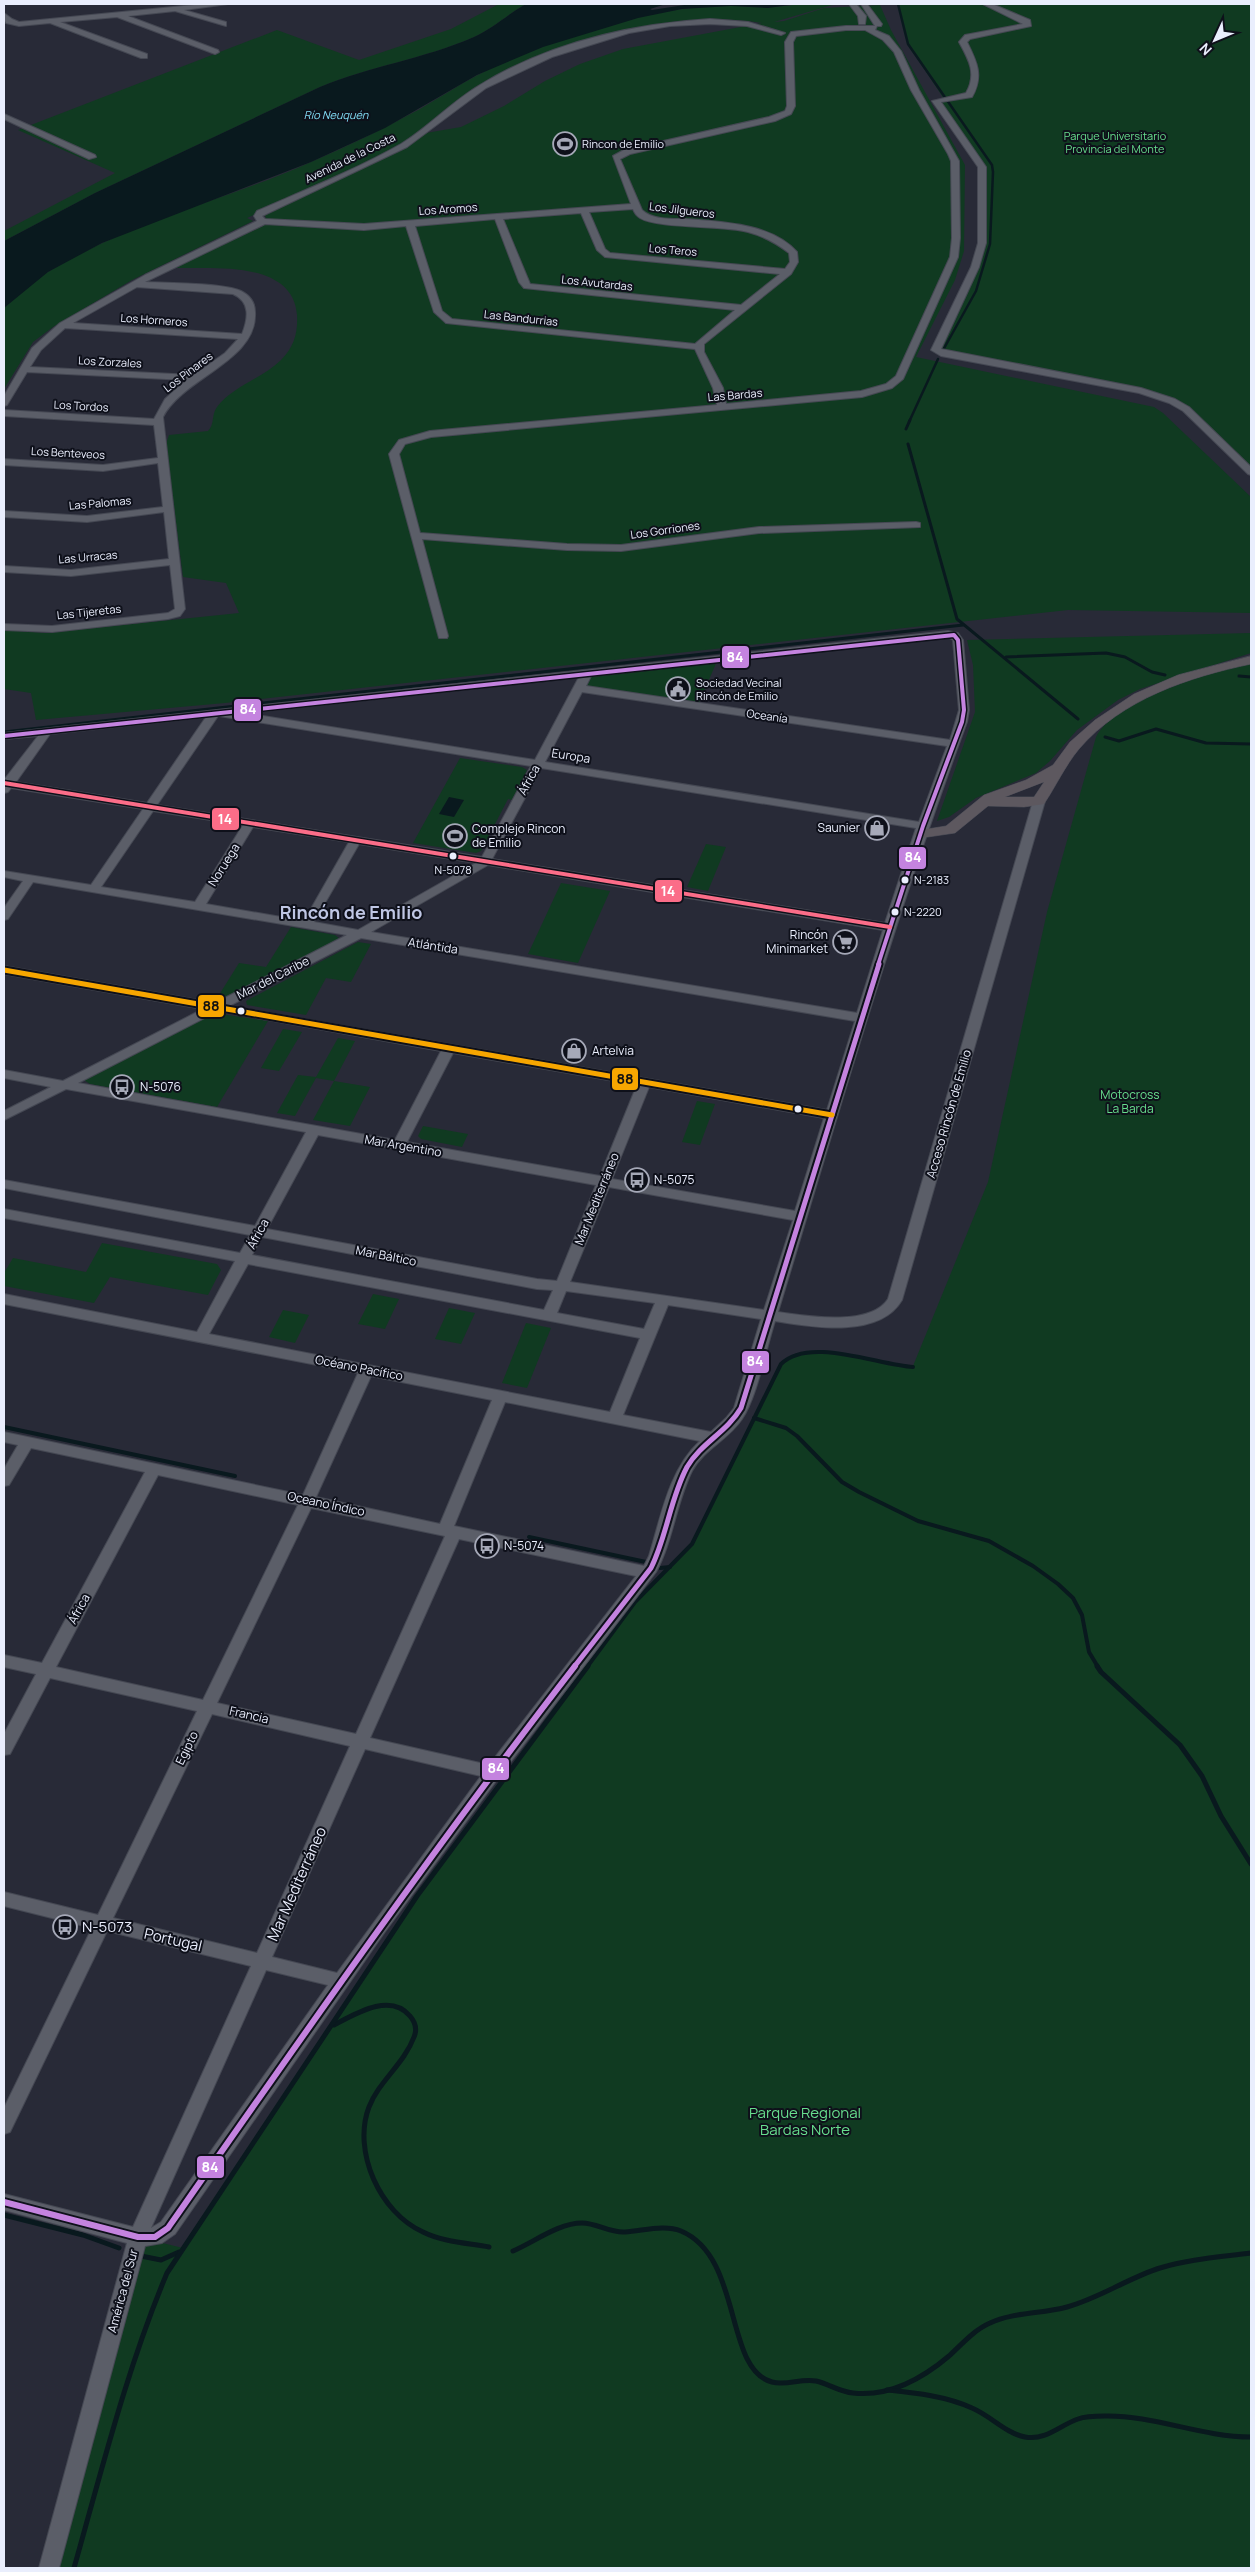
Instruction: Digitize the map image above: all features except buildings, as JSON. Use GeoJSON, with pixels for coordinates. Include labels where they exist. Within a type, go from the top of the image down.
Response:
{"type":"FeatureCollection","features":[{"type":"Feature","properties":{"kind":"main road","name":"Acceso Rincón de Emilio"},"geometry":{"type":"LineString","coordinates":[[1039,801],[1059,767],[1082,738],[1129,703],[1182,679],[1251,660]]}},
{"type":"Feature","properties":{"kind":"main road","name":"Acceso Rincón de Emilio"},"geometry":{"type":"LineString","coordinates":[[922,830],[950,830],[981,803],[994,796],[1031,783],[1059,767]]}},
{"type":"Feature","properties":{"kind":"main road"},"geometry":{"type":"LineString","coordinates":[[981,803],[1000,800],[1027,803],[1039,801]]}},
{"type":"Feature","properties":{"kind":"street"},"geometry":{"type":"LineString","coordinates":[[4,14],[14,24],[91,13],[114,13],[139,7],[171,8],[187,5],[224,4]]}},
{"type":"Feature","properties":{"kind":"street"},"geometry":{"type":"LineString","coordinates":[[852,4],[862,16],[863,25],[875,28],[878,24]]}},
{"type":"Feature","properties":{"kind":"street","name":"Las Bardas"},"geometry":{"type":"LineString","coordinates":[[443,636],[394,454],[397,446],[408,439],[430,434],[862,394],[890,386],[900,377],[951,266],[956,238],[955,162],[915,90],[901,57],[864,4]]}},
{"type":"Feature","properties":{"kind":"street"},"geometry":{"type":"LineString","coordinates":[[986,4],[1028,22],[1027,26],[968,37],[963,42],[976,66],[976,84],[969,95],[938,100],[936,103],[982,167],[982,242],[974,266],[936,350],[941,353],[1141,391],[1172,401],[1199,420],[1251,472]]}},
{"type":"Feature","properties":{"kind":"street"},"geometry":{"type":"LineString","coordinates":[[171,8],[223,24]]}},
{"type":"Feature","properties":{"kind":"street"},"geometry":{"type":"LineString","coordinates":[[114,13],[215,52]]}},
{"type":"Feature","properties":{"kind":"street"},"geometry":{"type":"LineString","coordinates":[[50,20],[144,56]]}},
{"type":"Feature","properties":{"kind":"street","name":"Avenida de la Costa"},"geometry":{"type":"LineString","coordinates":[[4,402],[41,343],[63,325],[134,284],[263,221],[258,216],[260,213],[409,142],[488,83],[566,49],[606,37],[678,22],[713,21],[758,27],[788,34],[863,25]]}},
{"type":"Feature","properties":{"kind":"street","name":"Las Bardas"},"geometry":{"type":"LineString","coordinates":[[863,25],[886,38]]}},
{"type":"Feature","properties":{"kind":"street","name":"Los Jilgueros"},"geometry":{"type":"LineString","coordinates":[[788,34],[791,106],[788,112],[772,119],[617,156],[615,159],[640,214],[652,220],[737,228],[767,235],[793,252],[794,262],[788,272]]}},
{"type":"Feature","properties":{"kind":"street"},"geometry":{"type":"LineString","coordinates":[[4,116],[92,157]]}},
{"type":"Feature","properties":{"kind":"street","name":"Los Aromos"},"geometry":{"type":"LineString","coordinates":[[263,221],[356,227],[636,206]]}},
{"type":"Feature","properties":{"kind":"street","name":"Los Teros"},"geometry":{"type":"LineString","coordinates":[[584,210],[601,250],[608,255],[788,272]]}},
{"type":"Feature","properties":{"kind":"street","name":"Los Avutardas"},"geometry":{"type":"LineString","coordinates":[[498,217],[523,282],[527,286],[741,308]]}},
{"type":"Feature","properties":{"kind":"street","name":"Las Bandurrias"},"geometry":{"type":"LineString","coordinates":[[410,224],[438,312],[449,321],[698,347]]}},
{"type":"Feature","properties":{"kind":"street"},"geometry":{"type":"LineString","coordinates":[[722,408],[718,388],[698,347],[703,338],[788,272]]}},
{"type":"Feature","properties":{"kind":"street","name":"Los Pinares"},"geometry":{"type":"LineString","coordinates":[[134,284],[223,289],[239,293],[246,299],[251,308],[250,319],[244,337],[224,358],[169,400],[160,412],[157,422]]}},
{"type":"Feature","properties":{"kind":"street","name":"Los Horneros"},"geometry":{"type":"LineString","coordinates":[[63,325],[244,337]]}},
{"type":"Feature","properties":{"kind":"street","name":"Los Zorzales"},"geometry":{"type":"LineString","coordinates":[[24,369],[196,378]]}},
{"type":"Feature","properties":{"kind":"street","name":"Los Tordos"},"geometry":{"type":"LineString","coordinates":[[4,413],[157,422]]}},
{"type":"Feature","properties":{"kind":"street"},"geometry":{"type":"LineString","coordinates":[[157,422],[174,560]]}},
{"type":"Feature","properties":{"kind":"street","name":"Los Benteveos"},"geometry":{"type":"LineString","coordinates":[[4,462],[102,468],[161,460]]}},
{"type":"Feature","properties":{"kind":"street","name":"Las Palomas"},"geometry":{"type":"LineString","coordinates":[[4,514],[87,519],[167,509]]}},
{"type":"Feature","properties":{"kind":"street","name":"Los Gorriones"},"geometry":{"type":"LineString","coordinates":[[417,536],[567,547],[621,548],[759,530],[916,525]]}},
{"type":"Feature","properties":{"kind":"street","name":"Las Urracas"},"geometry":{"type":"LineString","coordinates":[[4,570],[71,573],[174,560]]}},
{"type":"Feature","properties":{"kind":"street","name":"Las Tijeretas"},"geometry":{"type":"LineString","coordinates":[[4,627],[52,629],[176,614],[180,609],[174,560]]}},
{"type":"Feature","properties":{"kind":"street","name":"América del Sur"},"geometry":{"type":"LineString","coordinates":[[49,2568],[138,2237],[155,2237],[168,2228],[341,1981],[493,1772],[647,1573],[657,1556],[681,1477],[696,1454],[733,1423],[738,1416],[771,1317],[890,927],[922,830],[954,744],[964,710],[958,640],[954,635],[944,634],[587,673]]}},
{"type":"Feature","properties":{"kind":"street"},"geometry":{"type":"LineString","coordinates":[[4,736],[587,673]]}},
{"type":"Feature","properties":{"kind":"street","name":"África"},"geometry":{"type":"LineString","coordinates":[[485,861],[587,673]]}},
{"type":"Feature","properties":{"kind":"street","name":"Oceanía"},"geometry":{"type":"LineString","coordinates":[[579,688],[954,744]]}},
{"type":"Feature","properties":{"kind":"street"},"geometry":{"type":"LineString","coordinates":[[94,889],[215,712]]}},
{"type":"Feature","properties":{"kind":"street","name":"Europa"},"geometry":{"type":"LineString","coordinates":[[215,712],[538,764],[922,830]]}},
{"type":"Feature","properties":{"kind":"street"},"geometry":{"type":"LineString","coordinates":[[47,731],[5,785],[151,806],[890,927]]}},
{"type":"Feature","properties":{"kind":"street","name":"Acceso Rincón de Emilio"},"geometry":{"type":"LineString","coordinates":[[771,1317],[837,1322],[874,1317],[888,1311],[893,1306],[1039,801]]}},
{"type":"Feature","properties":{"kind":"street","name":"Noruega"},"geometry":{"type":"LineString","coordinates":[[198,907],[250,823]]}},
{"type":"Feature","properties":{"kind":"street"},"geometry":{"type":"LineString","coordinates":[[307,925],[356,840]]}},
{"type":"Feature","properties":{"kind":"street","name":"Mar del Caribe"},"geometry":{"type":"LineString","coordinates":[[4,1116],[359,934],[485,861]]}},
{"type":"Feature","properties":{"kind":"street","name":"Atlántida"},"geometry":{"type":"LineString","coordinates":[[4,874],[862,1018]]}},
{"type":"Feature","properties":{"kind":"street"},"geometry":{"type":"LineString","coordinates":[[4,916],[30,879]]}},
{"type":"Feature","properties":{"kind":"street"},"geometry":{"type":"LineString","coordinates":[[4,970],[832,1115]]}},
{"type":"Feature","properties":{"kind":"street"},"geometry":{"type":"LineString","coordinates":[[399,1145],[450,1048]]}},
{"type":"Feature","properties":{"kind":"street","name":"Mar Argentino"},"geometry":{"type":"LineString","coordinates":[[4,1074],[801,1217]]}},
{"type":"Feature","properties":{"kind":"street","name":"Mar Mediterráneo"},"geometry":{"type":"LineString","coordinates":[[549,1316],[646,1082]]}},
{"type":"Feature","properties":{"kind":"street","name":"África"},"geometry":{"type":"LineString","coordinates":[[201,1337],[314,1130]]}},
{"type":"Feature","properties":{"kind":"street","name":"Mar Báltico"},"geometry":{"type":"LineString","coordinates":[[4,1184],[562,1286],[771,1317]]}},
{"type":"Feature","properties":{"kind":"street"},"geometry":{"type":"LineString","coordinates":[[4,1213],[649,1335]]}},
{"type":"Feature","properties":{"kind":"street","name":"Océano Pacífico"},"geometry":{"type":"LineString","coordinates":[[4,1299],[714,1438]]}},
{"type":"Feature","properties":{"kind":"street"},"geometry":{"type":"LineString","coordinates":[[615,1418],[663,1300]]}},
{"type":"Feature","properties":{"kind":"street","name":"Egipto"},"geometry":{"type":"LineString","coordinates":[[4,2126],[306,1500],[366,1370]]}},
{"type":"Feature","properties":{"kind":"street","name":"Mar Mediterráneo"},"geometry":{"type":"LineString","coordinates":[[138,2237],[361,1740],[450,1530],[501,1396]]}},
{"type":"Feature","properties":{"kind":"street","name":"Oceano Índico"},"geometry":{"type":"LineString","coordinates":[[4,1438],[450,1530],[647,1573]]}},
{"type":"Feature","properties":{"kind":"street"},"geometry":{"type":"LineString","coordinates":[[4,1481],[27,1442]]}},
{"type":"Feature","properties":{"kind":"street","name":"África"},"geometry":{"type":"LineString","coordinates":[[4,1749],[154,1469]]}},
{"type":"Feature","properties":{"kind":"street","name":"Francia"},"geometry":{"type":"LineString","coordinates":[[4,1661],[361,1740],[493,1772]]}},
{"type":"Feature","properties":{"kind":"street","name":"Portugal"},"geometry":{"type":"LineString","coordinates":[[4,1899],[341,1981]]}},
{"type":"Feature","properties":{"kind":"street"},"geometry":{"type":"LineString","coordinates":[[4,2202],[138,2237]]}},
{"type":"Feature","properties":{"kind":"green space"},"geometry":{"type":"Polygon","coordinates":[[[499,4],[526,4],[487,30],[455,45],[358,73],[320,87],[95,193],[4,241],[4,231],[115,173],[18,130],[277,30],[359,60],[451,29],[499,4]]]}},
{"type":"Feature","properties":{"kind":"green space"},"geometry":{"type":"Polygon","coordinates":[[[798,4],[836,4],[774,22],[784,21],[824,8],[880,5],[891,30],[965,165],[964,251],[955,280],[916,357],[1154,407],[1163,413],[1251,497],[1251,613],[1068,610],[225,703],[36,720],[31,693],[4,689],[4,630],[46,633],[239,613],[226,583],[183,577],[166,444],[169,435],[208,431],[212,425],[215,410],[231,393],[266,372],[281,360],[289,350],[294,339],[297,328],[297,315],[292,297],[281,284],[266,276],[248,271],[228,269],[172,268],[263,226],[268,222],[264,214],[342,175],[247,218],[253,221],[132,280],[53,327],[33,342],[4,389],[4,308],[25,289],[48,272],[111,239],[278,176],[325,156],[407,116],[495,66],[535,49],[639,17],[662,12],[706,7],[789,6],[798,4]],[[732,20],[671,22],[610,34],[551,53],[492,78],[460,98],[419,132],[342,175],[426,133],[461,127],[504,106],[545,81],[580,64],[623,49],[762,23],[732,20]]]}},
{"type":"Feature","properties":{"kind":"green space","name":"Parque Universitario Provincia del Monte"},"geometry":{"type":"Polygon","coordinates":[[[898,4],[1251,4],[1251,472],[1186,409],[1141,391],[939,352],[982,243],[982,167],[936,103],[944,99],[908,44],[898,4]]]}},
{"type":"Feature","properties":{"kind":"green space"},"geometry":{"type":"Polygon","coordinates":[[[1251,633],[1251,653],[1140,689],[1118,700],[1077,730],[1050,761],[1036,773],[976,798],[949,817],[937,821],[975,712],[973,665],[967,640],[1251,633]]]}},
{"type":"Feature","properties":{"kind":"green space"},"geometry":{"type":"Polygon","coordinates":[[[717,661],[699,703],[585,686],[590,676],[717,661]]]}},
{"type":"Feature","properties":{"kind":"green space","name":"Parque Regional Bardas Norte"},"geometry":{"type":"Polygon","coordinates":[[[1251,663],[1251,2568],[49,2568],[138,2237],[183,2248],[417,1896],[628,1611],[677,1562],[692,1544],[781,1364],[787,1358],[801,1353],[846,1353],[892,1366],[913,1366],[988,1182],[1047,912],[1096,737],[1107,724],[1123,711],[1143,699],[1190,680],[1251,663]]]}},
{"type":"Feature","properties":{"kind":"green space"},"geometry":{"type":"Polygon","coordinates":[[[460,758],[522,767],[527,770],[512,800],[508,799],[481,851],[476,853],[413,843],[460,758]]]}},
{"type":"Feature","properties":{"kind":"green space"},"geometry":{"type":"Polygon","coordinates":[[[706,844],[726,847],[708,891],[687,887],[706,844]]]}},
{"type":"Feature","properties":{"kind":"green space"},"geometry":{"type":"Polygon","coordinates":[[[561,883],[610,891],[578,963],[528,954],[561,883]]]}},
{"type":"Feature","properties":{"kind":"green space"},"geometry":{"type":"Polygon","coordinates":[[[291,927],[335,935],[340,939],[214,1003],[239,963],[266,967],[291,927]]]}},
{"type":"Feature","properties":{"kind":"green space"},"geometry":{"type":"Polygon","coordinates":[[[358,942],[371,944],[351,982],[326,978],[306,1015],[247,1005],[246,1001],[358,942]]]}},
{"type":"Feature","properties":{"kind":"green space"},"geometry":{"type":"Polygon","coordinates":[[[214,1013],[268,1021],[217,1107],[90,1084],[84,1080],[214,1013]]]}},
{"type":"Feature","properties":{"kind":"green space"},"geometry":{"type":"Polygon","coordinates":[[[283,1029],[302,1032],[279,1071],[261,1068],[283,1029]]]}},
{"type":"Feature","properties":{"kind":"green space"},"geometry":{"type":"Polygon","coordinates":[[[338,1038],[355,1041],[334,1081],[316,1078],[295,1116],[277,1113],[298,1075],[316,1077],[338,1038]]]}},
{"type":"Feature","properties":{"kind":"green space"},"geometry":{"type":"Polygon","coordinates":[[[334,1081],[370,1087],[350,1126],[313,1120],[334,1081]]]}},
{"type":"Feature","properties":{"kind":"green space"},"geometry":{"type":"Polygon","coordinates":[[[697,1101],[715,1104],[700,1145],[682,1142],[697,1101]]]}},
{"type":"Feature","properties":{"kind":"green space"},"geometry":{"type":"Polygon","coordinates":[[[423,1126],[468,1134],[462,1147],[421,1139],[418,1136],[423,1126]]]}},
{"type":"Feature","properties":{"kind":"green space"},"geometry":{"type":"Polygon","coordinates":[[[102,1243],[217,1264],[221,1270],[208,1295],[110,1277],[94,1303],[4,1286],[4,1273],[13,1258],[86,1272],[102,1243]]]}},
{"type":"Feature","properties":{"kind":"green space"},"geometry":{"type":"Polygon","coordinates":[[[373,1294],[399,1299],[385,1329],[358,1324],[373,1294]]]}},
{"type":"Feature","properties":{"kind":"green space"},"geometry":{"type":"Polygon","coordinates":[[[449,1308],[475,1313],[461,1344],[435,1339],[449,1308]]]}},
{"type":"Feature","properties":{"kind":"green space"},"geometry":{"type":"Polygon","coordinates":[[[283,1310],[309,1315],[295,1343],[269,1337],[283,1310]]]}},
{"type":"Feature","properties":{"kind":"green space"},"geometry":{"type":"Polygon","coordinates":[[[526,1323],[551,1328],[527,1388],[502,1383],[526,1323]]]}},
{"type":"Feature","properties":{"kind":"water","name":"Río Neuquén"},"geometry":{"type":"Polygon","coordinates":[[[526,4],[666,4],[650,9],[652,10],[691,4],[798,4],[768,8],[731,6],[682,9],[638,18],[543,47],[477,75],[385,128],[311,162],[102,243],[48,272],[4,308],[4,241],[95,193],[320,87],[358,73],[455,45],[487,30],[526,4]]]}},
{"type":"Feature","properties":{"kind":"water"},"geometry":{"type":"Polygon","coordinates":[[[449,797],[464,800],[454,817],[439,814],[449,797]]]}},
{"type":"Feature","properties":{"kind":"waterway"},"geometry":{"type":"LineString","coordinates":[[898,4],[908,44],[992,165],[993,172],[990,244],[976,291],[942,352]]}},
{"type":"Feature","properties":{"kind":"waterway"},"geometry":{"type":"LineString","coordinates":[[909,422],[938,359]]}},
{"type":"Feature","properties":{"kind":"waterway"},"geometry":{"type":"LineString","coordinates":[[906,429],[910,420]]}},
{"type":"Feature","properties":{"kind":"waterway"},"geometry":{"type":"LineString","coordinates":[[908,444],[957,619],[1078,719]]}},
{"type":"Feature","properties":{"kind":"waterway"},"geometry":{"type":"LineString","coordinates":[[4,732],[963,625]]}},
{"type":"Feature","properties":{"kind":"waterway"},"geometry":{"type":"LineString","coordinates":[[1006,657],[1106,653],[1125,657],[1152,672],[1165,675]]}},
{"type":"Feature","properties":{"kind":"waterway"},"geometry":{"type":"LineString","coordinates":[[1239,676],[1251,677]]}},
{"type":"Feature","properties":{"kind":"waterway"},"geometry":{"type":"LineString","coordinates":[[1105,737],[1119,741],[1156,729],[1206,743],[1251,744]]}},
{"type":"Feature","properties":{"kind":"waterway"},"geometry":{"type":"LineString","coordinates":[[754,1418],[781,1364],[793,1356],[809,1352],[826,1352],[913,1367]]}},
{"type":"Feature","properties":{"kind":"waterway"},"geometry":{"type":"LineString","coordinates":[[669,1567],[692,1544],[754,1418]]}},
{"type":"Feature","properties":{"kind":"waterway"},"geometry":{"type":"LineString","coordinates":[[754,1418],[786,1428],[797,1436],[842,1482],[859,1492],[918,1521],[989,1541],[1033,1566],[1058,1584],[1073,1598],[1082,1615],[1089,1652],[1098,1667]]}},
{"type":"Feature","properties":{"kind":"waterway"},"geometry":{"type":"LineString","coordinates":[[4,1427],[235,1476]]}},
{"type":"Feature","properties":{"kind":"waterway"},"geometry":{"type":"LineString","coordinates":[[529,1537],[646,1562]]}},
{"type":"Feature","properties":{"kind":"waterway"},"geometry":{"type":"LineString","coordinates":[[587,1667],[635,1602],[669,1567]]}},
{"type":"Feature","properties":{"kind":"waterway"},"geometry":{"type":"LineString","coordinates":[[660,1568],[669,1567]]}},
{"type":"Feature","properties":{"kind":"waterway"},"geometry":{"type":"LineString","coordinates":[[74,2568],[127,2382],[167,2273],[417,1896],[588,1666]]}},
{"type":"Feature","properties":{"kind":"waterway"},"geometry":{"type":"LineString","coordinates":[[1097,1666],[1101,1672],[1180,1745],[1202,1776],[1221,1816],[1251,1864]]}},
{"type":"Feature","properties":{"kind":"waterway"},"geometry":{"type":"LineString","coordinates":[[334,2025],[362,2011],[383,2005],[402,2009],[410,2016],[415,2024],[414,2037],[410,2047],[379,2089],[369,2107],[365,2124],[364,2142],[367,2161],[383,2196],[394,2211],[408,2223],[423,2232],[439,2238],[489,2247]]}},
{"type":"Feature","properties":{"kind":"waterway"},"geometry":{"type":"LineString","coordinates":[[4,2215],[83,2235],[119,2248]]}},
{"type":"Feature","properties":{"kind":"waterway"},"geometry":{"type":"LineString","coordinates":[[513,2251],[556,2229],[573,2224],[587,2223],[619,2232],[661,2228],[681,2231],[701,2244],[715,2264],[746,2357],[757,2373],[772,2382],[783,2383],[810,2380],[853,2393],[888,2390]]}},
{"type":"Feature","properties":{"kind":"waterway"},"geometry":{"type":"LineString","coordinates":[[141,2256],[161,2260],[179,2252]]}},
{"type":"Feature","properties":{"kind":"waterway"},"geometry":{"type":"LineString","coordinates":[[888,2390],[905,2384],[928,2372],[979,2329],[999,2319],[1067,2307],[1148,2272],[1182,2262],[1251,2253]]}},
{"type":"Feature","properties":{"kind":"waterway"},"geometry":{"type":"LineString","coordinates":[[888,2390],[931,2396],[962,2404],[979,2411],[1011,2432],[1025,2437],[1040,2437],[1071,2422],[1091,2416],[1141,2419],[1214,2434],[1251,2437]]}},
{"type":"Feature","properties":{"kind":"transit line","name":"84"},"geometry":{"type":"LineString","coordinates":[[4,736],[948,634],[954,635],[958,640],[964,710],[962,722],[923,826],[890,927],[741,1408],[732,1422],[701,1449],[688,1466],[676,1491],[657,1556],[651,1568],[493,1772],[378,1928],[168,2228],[155,2237],[138,2237],[4,2202]]}},
{"type":"Feature","properties":{"kind":"transit line","name":"14"},"geometry":{"type":"LineString","coordinates":[[4,783],[890,927]]}},
{"type":"Feature","properties":{"kind":"transit line","name":"88"},"geometry":{"type":"LineString","coordinates":[[4,970],[832,1115]]}},
{"type":"Feature","properties":{"kind":"place","name":"Rincon de Emilio"},"geometry":{"type":"Point","coordinates":[565,144]}},
{"type":"Feature","properties":{"kind":"place","name":"Sociedad Vecinal Rincón de Emilio"},"geometry":{"type":"Point","coordinates":[678,689]}},
{"type":"Feature","properties":{"kind":"place","name":"Saunier"},"geometry":{"type":"Point","coordinates":[877,828]}},
{"type":"Feature","properties":{"kind":"place","name":"Complejo Rincon de Emilio"},"geometry":{"type":"Point","coordinates":[455,836]}},
{"type":"Feature","properties":{"kind":"place","name":"N-5078"},"geometry":{"type":"Point","coordinates":[453,856]}},
{"type":"Feature","properties":{"kind":"place","name":"N-2183"},"geometry":{"type":"Point","coordinates":[905,880]}},
{"type":"Feature","properties":{"kind":"place","name":"N-2220"},"geometry":{"type":"Point","coordinates":[895,912]}},
{"type":"Feature","properties":{"kind":"place","name":"Rincón Minimarket"},"geometry":{"type":"Point","coordinates":[845,942]}},
{"type":"Feature","properties":{"kind":"place","name":"Artelvia"},"geometry":{"type":"Point","coordinates":[574,1051]}},
{"type":"Feature","properties":{"kind":"place","name":"N-5076"},"geometry":{"type":"Point","coordinates":[122,1087]}},
{"type":"Feature","properties":{"kind":"place","name":"N-5075"},"geometry":{"type":"Point","coordinates":[637,1180]}},
{"type":"Feature","properties":{"kind":"place","name":"N-5074"},"geometry":{"type":"Point","coordinates":[487,1546]}},
{"type":"Feature","properties":{"kind":"place","name":"N-5073"},"geometry":{"type":"Point","coordinates":[65,1927]}},
{"type":"Feature","properties":{"kind":"district","name":"Rincón de Emilio"},"geometry":{"type":"Point","coordinates":[351,913]}},
{"type":"Feature","properties":{"kind":"park label","name":"Motocross La Barda"},"geometry":{"type":"Point","coordinates":[1130,1102]}}]}
